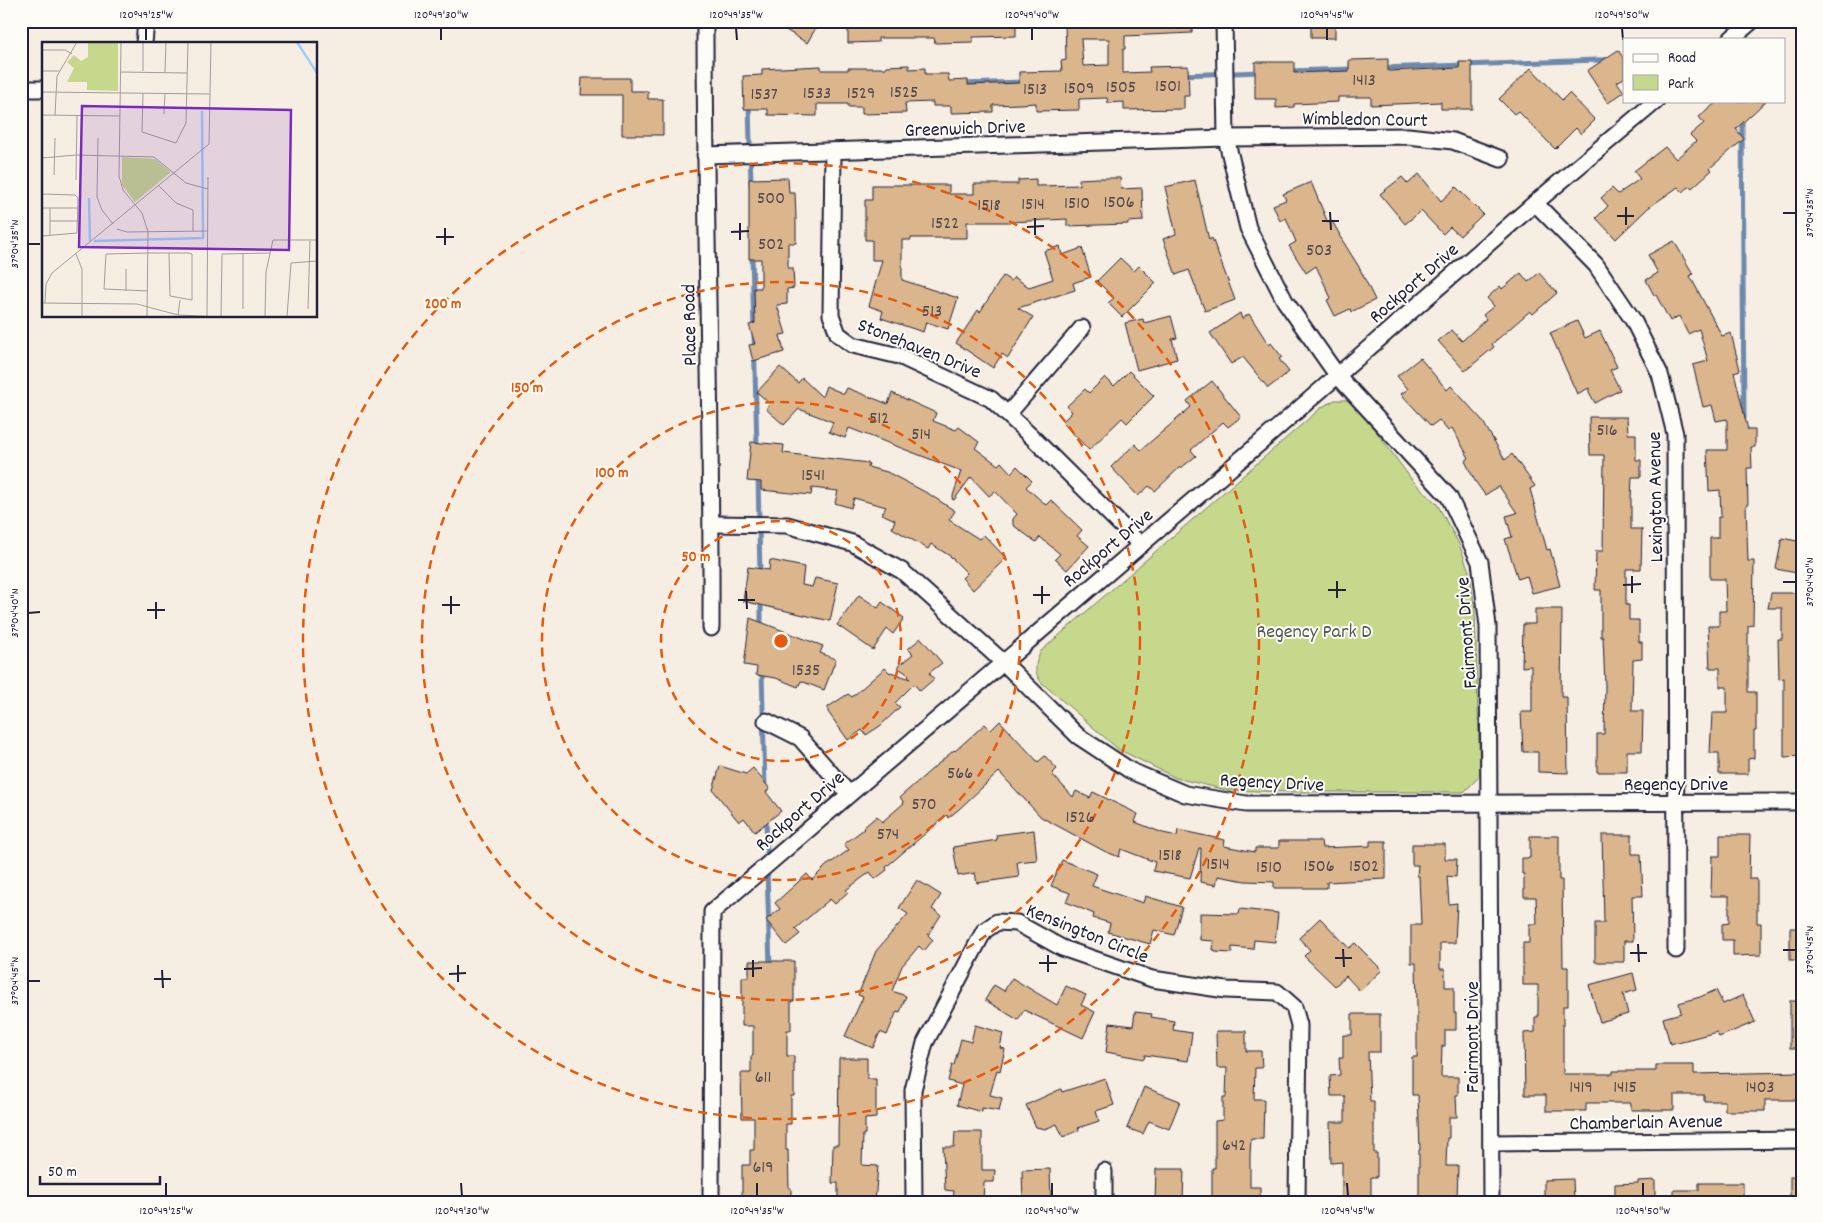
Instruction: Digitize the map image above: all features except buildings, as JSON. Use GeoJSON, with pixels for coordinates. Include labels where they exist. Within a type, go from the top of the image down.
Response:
{"type":"FeatureCollection","features":[{"type":"Feature","properties":{"kind":"street"},"geometry":{"type":"LineString","coordinates":[[144,42],[146,21]]}},
{"type":"Feature","properties":{"kind":"street","name":"Place Road"},"geometry":{"type":"LineString","coordinates":[[705,21],[705,156],[712,524],[711,628]]}},
{"type":"Feature","properties":{"kind":"street","name":"Fairmont Drive"},"geometry":{"type":"LineString","coordinates":[[1224,21],[1226,138],[1248,228],[1285,301],[1337,375],[1449,497],[1480,562],[1488,626],[1491,1202]]}},
{"type":"Feature","properties":{"kind":"street"},"geometry":{"type":"LineString","coordinates":[[1732,38],[1752,21]]}},
{"type":"Feature","properties":{"kind":"street"},"geometry":{"type":"LineString","coordinates":[[21,90],[42,89]]}},
{"type":"Feature","properties":{"kind":"street","name":"Rockport Drive"},"geometry":{"type":"LineString","coordinates":[[711,1202],[712,912],[1655,102]]}},
{"type":"Feature","properties":{"kind":"street","name":"Wimbledon Court"},"geometry":{"type":"LineString","coordinates":[[1226,138],[1408,136],[1453,141],[1501,158]]}},
{"type":"Feature","properties":{"kind":"street","name":"Greenwich Drive"},"geometry":{"type":"LineString","coordinates":[[705,156],[1226,138]]}},
{"type":"Feature","properties":{"kind":"street","name":"Stonehaven Drive"},"geometry":{"type":"LineString","coordinates":[[834,151],[831,315],[838,334],[853,345],[899,356],[991,399],[1141,545]]}},
{"type":"Feature","properties":{"kind":"street","name":"Lexington Avenue"},"geometry":{"type":"LineString","coordinates":[[1535,203],[1596,265],[1633,320],[1660,374],[1675,434],[1676,950]]}},
{"type":"Feature","properties":{"kind":"street"},"geometry":{"type":"LineString","coordinates":[[1008,414],[1082,328]]}},
{"type":"Feature","properties":{"kind":"street","name":"Regency Drive"},"geometry":{"type":"LineString","coordinates":[[712,524],[787,525],[852,543],[902,571],[1003,662],[1078,736],[1130,771],[1185,794],[1246,804],[1676,804],[1802,802]]}},
{"type":"Feature","properties":{"kind":"street"},"geometry":{"type":"LineString","coordinates":[[766,721],[800,738],[849,794]]}},
{"type":"Feature","properties":{"kind":"street","name":"Kensington Circle"},"geometry":{"type":"LineString","coordinates":[[914,1202],[913,1090],[925,1043],[984,931],[997,922],[1018,922],[1062,948],[1152,979],[1226,990],[1278,992],[1294,1007],[1299,1025],[1297,1202]]}},
{"type":"Feature","properties":{"kind":"street","name":"Chamberlain Avenue"},"geometry":{"type":"LineString","coordinates":[[1491,1143],[1802,1140]]}},
{"type":"Feature","properties":{"kind":"street"},"geometry":{"type":"LineString","coordinates":[[1104,1171],[1104,1202]]}},
{"type":"Feature","properties":{"kind":"green space","name":"Regency Park D"},"geometry":{"type":"Polygon","coordinates":[[[1335,400],[1347,400],[1356,404],[1412,480],[1437,504],[1459,544],[1470,574],[1475,610],[1480,776],[1464,792],[1226,790],[1176,778],[1118,749],[1042,683],[1037,675],[1036,664],[1041,651],[1322,407],[1335,400]]]}},
{"type":"Feature","properties":{"kind":"waterway"},"geometry":{"type":"LineString","coordinates":[[1382,68],[1623,59]]}},
{"type":"Feature","properties":{"kind":"waterway"},"geometry":{"type":"LineString","coordinates":[[1287,71],[1354,69]]}},
{"type":"Feature","properties":{"kind":"waterway"},"geometry":{"type":"LineString","coordinates":[[1182,75],[1261,72]]}},
{"type":"Feature","properties":{"kind":"waterway"},"geometry":{"type":"LineString","coordinates":[[963,84],[1024,82]]}},
{"type":"Feature","properties":{"kind":"waterway"},"geometry":{"type":"LineString","coordinates":[[749,104],[751,185]]}},
{"type":"Feature","properties":{"kind":"waterway"},"geometry":{"type":"LineString","coordinates":[[1742,117],[1744,418]]}},
{"type":"Feature","properties":{"kind":"waterway"},"geometry":{"type":"LineString","coordinates":[[752,254],[757,448]]}},
{"type":"Feature","properties":{"kind":"waterway"},"geometry":{"type":"LineString","coordinates":[[758,476],[760,575]]}},
{"type":"Feature","properties":{"kind":"waterway"},"geometry":{"type":"LineString","coordinates":[[761,599],[761,628]]}},
{"type":"Feature","properties":{"kind":"waterway"},"geometry":{"type":"LineString","coordinates":[[762,671],[765,788]]}},
{"type":"Feature","properties":{"kind":"waterway"},"geometry":{"type":"LineString","coordinates":[[766,816],[767,860]]}},
{"type":"Feature","properties":{"kind":"waterway"},"geometry":{"type":"LineString","coordinates":[[767,869],[770,968]]}}]}
